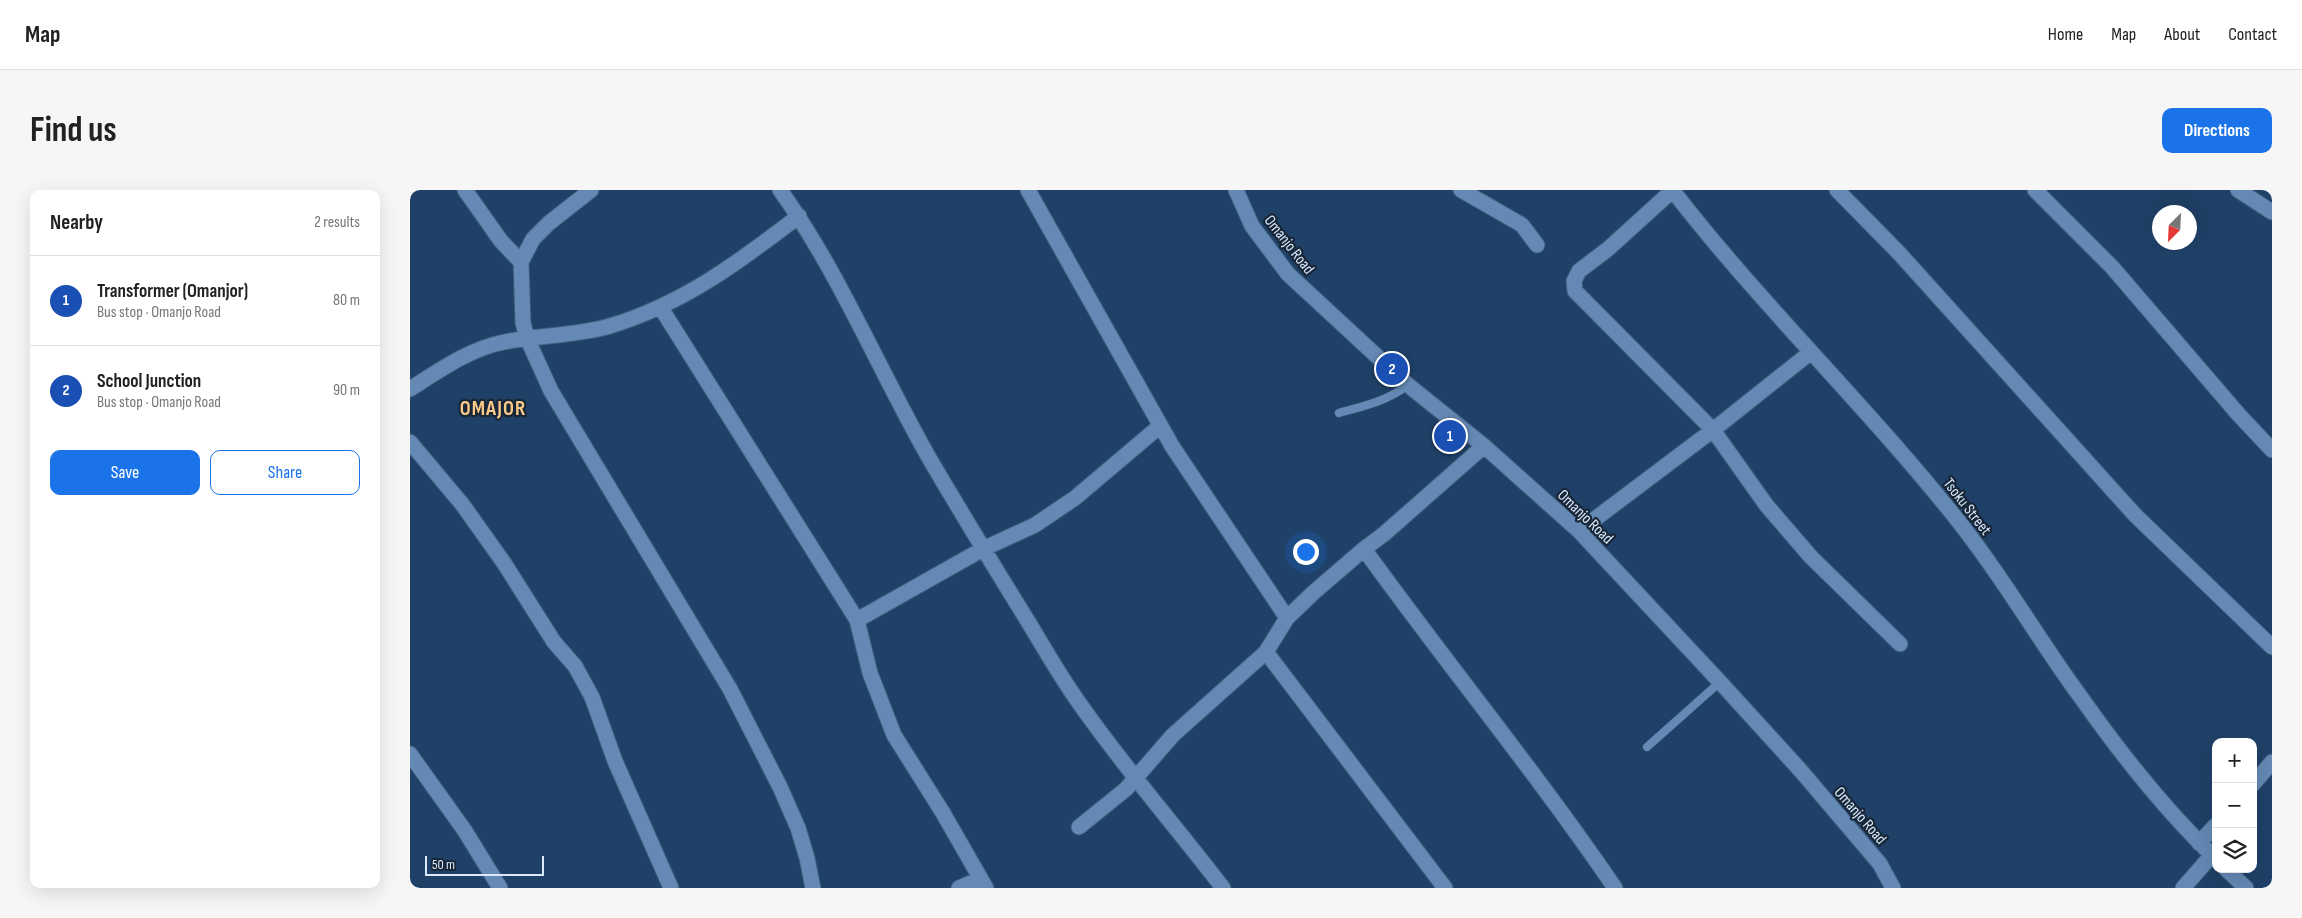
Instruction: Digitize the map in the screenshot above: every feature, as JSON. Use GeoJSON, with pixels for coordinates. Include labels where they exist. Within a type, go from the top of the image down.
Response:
{"type":"FeatureCollection","features":[{"type":"Feature","properties":{"kind":"street"},"geometry":{"type":"LineString","coordinates":[[465,190],[501,241],[521,262]]}},
{"type":"Feature","properties":{"kind":"street"},"geometry":{"type":"LineString","coordinates":[[590,190],[548,223],[533,239],[521,262],[523,323],[527,338],[551,391],[730,689],[780,787],[798,828],[814,888]]}},
{"type":"Feature","properties":{"kind":"street"},"geometry":{"type":"LineString","coordinates":[[780,190],[799,216],[852,310],[895,396],[983,549],[1074,696],[1136,780],[1179,830],[1224,888]]}},
{"type":"Feature","properties":{"kind":"street"},"geometry":{"type":"LineString","coordinates":[[1028,190],[1160,426],[1287,618]]}},
{"type":"Feature","properties":{"kind":"street","name":"Omanjo Road"},"geometry":{"type":"LineString","coordinates":[[1236,190],[1252,226],[1288,274],[1408,385],[1484,446],[1579,531],[1720,682],[1880,864],[1893,888]]}},
{"type":"Feature","properties":{"kind":"street"},"geometry":{"type":"LineString","coordinates":[[1461,190],[1522,225],[1537,245]]}},
{"type":"Feature","properties":{"kind":"street"},"geometry":{"type":"LineString","coordinates":[[1673,190],[1608,249],[1580,271],[1574,282],[1575,291],[1713,430],[1767,506],[1811,557],[1900,644]]}},
{"type":"Feature","properties":{"kind":"street","name":"Tsoku Street"},"geometry":{"type":"LineString","coordinates":[[1673,190],[1710,239],[1911,462],[2004,582],[2080,696],[2160,799],[2212,855]]}},
{"type":"Feature","properties":{"kind":"street"},"geometry":{"type":"LineString","coordinates":[[1836,190],[1898,253],[2135,515],[2272,647]]}},
{"type":"Feature","properties":{"kind":"street"},"geometry":{"type":"LineString","coordinates":[[2035,190],[2112,266],[2239,415],[2272,450]]}},
{"type":"Feature","properties":{"kind":"street"},"geometry":{"type":"LineString","coordinates":[[2238,190],[2272,212]]}},
{"type":"Feature","properties":{"kind":"street"},"geometry":{"type":"LineString","coordinates":[[410,389],[452,361],[483,348],[504,342],[609,326],[661,308],[731,268],[799,216]]}},
{"type":"Feature","properties":{"kind":"street"},"geometry":{"type":"LineString","coordinates":[[661,308],[857,620],[870,673],[894,735],[943,813],[983,883],[959,888]]}},
{"type":"Feature","properties":{"kind":"street"},"geometry":{"type":"LineString","coordinates":[[1579,531],[1713,430],[1811,352]]}},
{"type":"Feature","properties":{"kind":"street"},"geometry":{"type":"LineString","coordinates":[[857,620],[983,549],[1035,525],[1075,498],[1160,426]]}},
{"type":"Feature","properties":{"kind":"street"},"geometry":{"type":"LineString","coordinates":[[410,442],[462,504],[504,563],[554,642],[575,666],[592,697],[615,761],[670,888]]}},
{"type":"Feature","properties":{"kind":"street"},"geometry":{"type":"LineString","coordinates":[[1079,827],[1136,780],[1173,735],[1266,652],[1287,618],[1484,446]]}},
{"type":"Feature","properties":{"kind":"street"},"geometry":{"type":"LineString","coordinates":[[1364,549],[1418,624],[1589,849],[1615,888]]}},
{"type":"Feature","properties":{"kind":"street"},"geometry":{"type":"LineString","coordinates":[[1266,652],[1445,888]]}},
{"type":"Feature","properties":{"kind":"street"},"geometry":{"type":"LineString","coordinates":[[410,754],[465,831],[500,888]]}},
{"type":"Feature","properties":{"kind":"street"},"geometry":{"type":"LineString","coordinates":[[2254,783],[2272,762]]}},
{"type":"Feature","properties":{"kind":"street"},"geometry":{"type":"LineString","coordinates":[[2199,843],[2213,828]]}},
{"type":"Feature","properties":{"kind":"street"},"geometry":{"type":"LineString","coordinates":[[2183,888],[2212,859]]}},
{"type":"Feature","properties":{"kind":"street"},"geometry":{"type":"LineString","coordinates":[[2230,873],[2246,888]]}},
{"type":"Feature","properties":{"kind":"lane"},"geometry":{"type":"LineString","coordinates":[[1339,413],[1395,395],[1408,385]]}},
{"type":"Feature","properties":{"kind":"lane"},"geometry":{"type":"LineString","coordinates":[[1647,747],[1720,682]]}},
{"type":"Feature","properties":{"kind":"place","name":"School Junction"},"geometry":{"type":"Point","coordinates":[1392,369]}},
{"type":"Feature","properties":{"kind":"place","name":"Transformer (Omanjor)"},"geometry":{"type":"Point","coordinates":[1450,436]}},
{"type":"Feature","properties":{"kind":"district","name":"OMAJOR"},"geometry":{"type":"Point","coordinates":[493,408]}}]}
